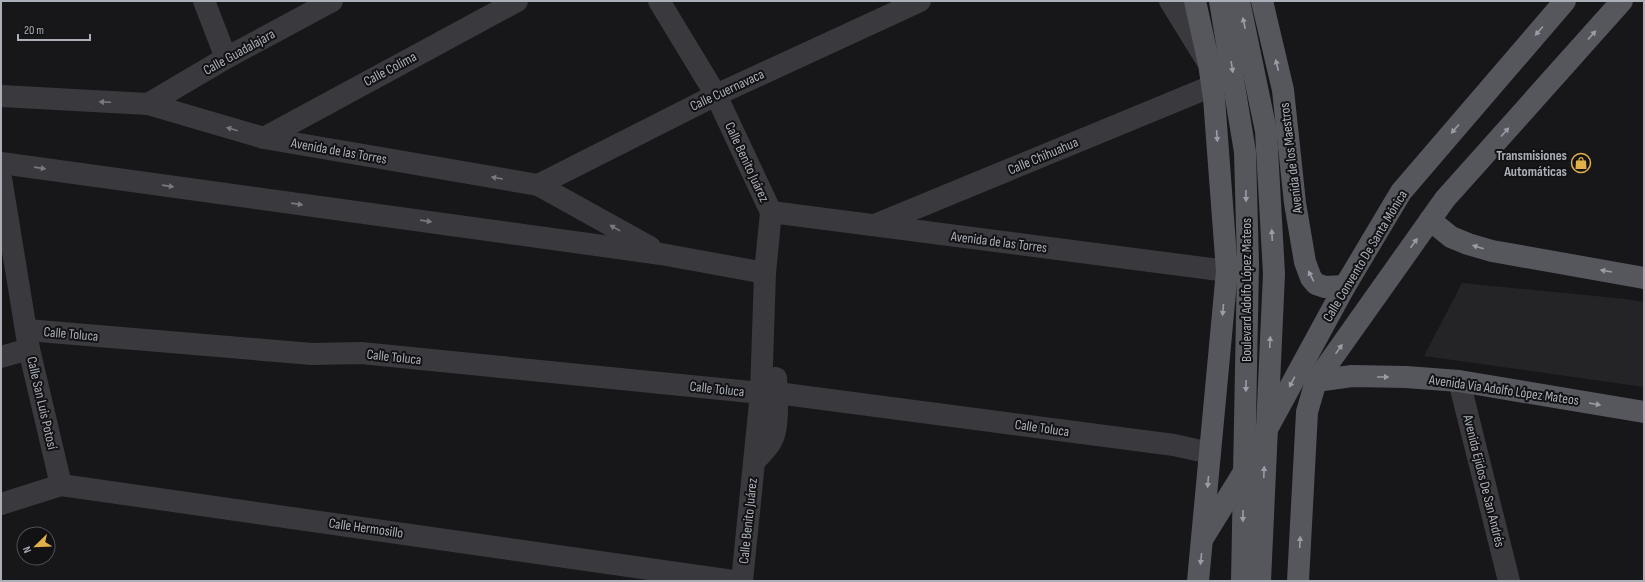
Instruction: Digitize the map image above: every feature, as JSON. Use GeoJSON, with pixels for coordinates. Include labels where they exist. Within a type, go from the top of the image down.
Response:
{"type":"FeatureCollection","features":[{"type":"Feature","properties":{"kind":"main road"},"geometry":{"type":"LineString","coordinates":[[1195,1],[1209,64],[1213,92],[1227,271]]}},
{"type":"Feature","properties":{"kind":"main road","name":"Boulevard Adolfo López Mateos"},"geometry":{"type":"LineString","coordinates":[[1220,1],[1245,152],[1248,264],[1242,581]]}},
{"type":"Feature","properties":{"kind":"main road","name":"Avenida de los Maestros"},"geometry":{"type":"LineString","coordinates":[[1239,1],[1266,131],[1274,274]]}},
{"type":"Feature","properties":{"kind":"main road","name":"Avenida de los Maestros"},"geometry":{"type":"LineString","coordinates":[[1262,1],[1283,90],[1295,203],[1305,262],[1311,278],[1316,284],[1325,287],[1345,286]]}},
{"type":"Feature","properties":{"kind":"main road","name":"Calle Convento De Santa Mónica"},"geometry":{"type":"LineString","coordinates":[[1203,538],[1242,475],[1345,286],[1401,192],[1565,1]]}},
{"type":"Feature","properties":{"kind":"main road","name":"Calle Convento De Santa Mónica"},"geometry":{"type":"LineString","coordinates":[[1316,381],[1445,199],[1622,1]]}},
{"type":"Feature","properties":{"kind":"main road"},"geometry":{"type":"LineString","coordinates":[[1213,92],[1223,112],[1234,120],[1247,122],[1259,120],[1269,114],[1283,90]]}},
{"type":"Feature","properties":{"kind":"main road"},"geometry":{"type":"LineString","coordinates":[[1430,220],[1451,237],[1492,251],[1644,278]]}},
{"type":"Feature","properties":{"kind":"main road","name":"Boulevard Adolfo López Mateos"},"geometry":{"type":"LineString","coordinates":[[1198,581],[1227,271]]}},
{"type":"Feature","properties":{"kind":"main road","name":"Boulevard Adolfo López Mateos"},"geometry":{"type":"LineString","coordinates":[[1260,581],[1274,274]]}},
{"type":"Feature","properties":{"kind":"main road","name":"Avenida Via Adolfo López Mateos"},"geometry":{"type":"LineString","coordinates":[[1316,381],[1352,376],[1406,377],[1459,381],[1644,412]]}},
{"type":"Feature","properties":{"kind":"main road"},"geometry":{"type":"LineString","coordinates":[[1298,581],[1307,412],[1316,381]]}},
{"type":"Feature","properties":{"kind":"street"},"geometry":{"type":"LineString","coordinates":[[204,1],[226,58]]}},
{"type":"Feature","properties":{"kind":"street","name":"Calle Guadalajara"},"geometry":{"type":"LineString","coordinates":[[148,104],[226,58],[332,1]]}},
{"type":"Feature","properties":{"kind":"street","name":"Calle Colima"},"geometry":{"type":"LineString","coordinates":[[264,138],[517,1]]}},
{"type":"Feature","properties":{"kind":"street","name":"Calle Benito Juárez"},"geometry":{"type":"LineString","coordinates":[[659,1],[716,95],[771,212],[765,273],[763,340],[769,393],[754,462],[742,581]]}},
{"type":"Feature","properties":{"kind":"street","name":"Calle Cuernavaca"},"geometry":{"type":"LineString","coordinates":[[538,185],[716,95],[920,1]]}},
{"type":"Feature","properties":{"kind":"street"},"geometry":{"type":"LineString","coordinates":[[1170,1],[1209,64]]}},
{"type":"Feature","properties":{"kind":"street","name":"Calle Chihuahua"},"geometry":{"type":"LineString","coordinates":[[874,226],[1213,92]]}},
{"type":"Feature","properties":{"kind":"street","name":"Avenida de las Torres"},"geometry":{"type":"LineString","coordinates":[[1,96],[148,104],[264,138],[538,185],[662,254]]}},
{"type":"Feature","properties":{"kind":"street","name":"Avenida de las Torres"},"geometry":{"type":"LineString","coordinates":[[1,163],[662,254],[765,273]]}},
{"type":"Feature","properties":{"kind":"street","name":"Calle San Luis Potosí"},"geometry":{"type":"LineString","coordinates":[[1,178],[28,340],[61,484]]}},
{"type":"Feature","properties":{"kind":"street","name":"Avenida de las Torres"},"geometry":{"type":"LineString","coordinates":[[771,212],[1227,271]]}},
{"type":"Feature","properties":{"kind":"street","name":"Calle Toluca"},"geometry":{"type":"LineString","coordinates":[[1,357],[28,340],[312,354],[361,353],[769,393],[1174,446],[1210,453]]}},
{"type":"Feature","properties":{"kind":"street","name":"Avenida Ejidos De San Andrés"},"geometry":{"type":"LineString","coordinates":[[1459,381],[1509,581]]}},
{"type":"Feature","properties":{"kind":"street","name":"Calle Hermosillo"},"geometry":{"type":"LineString","coordinates":[[1,504],[61,484],[733,581]]}},
{"type":"Feature","properties":{"kind":"shaded area"},"geometry":{"type":"Polygon","coordinates":[[[1462,283],[1644,302],[1644,387],[1424,356],[1462,283]]]}},
{"type":"Feature","properties":{"kind":"place","name":"Transmisiones Automáticas"},"geometry":{"type":"Point","coordinates":[1581,163]}}]}
